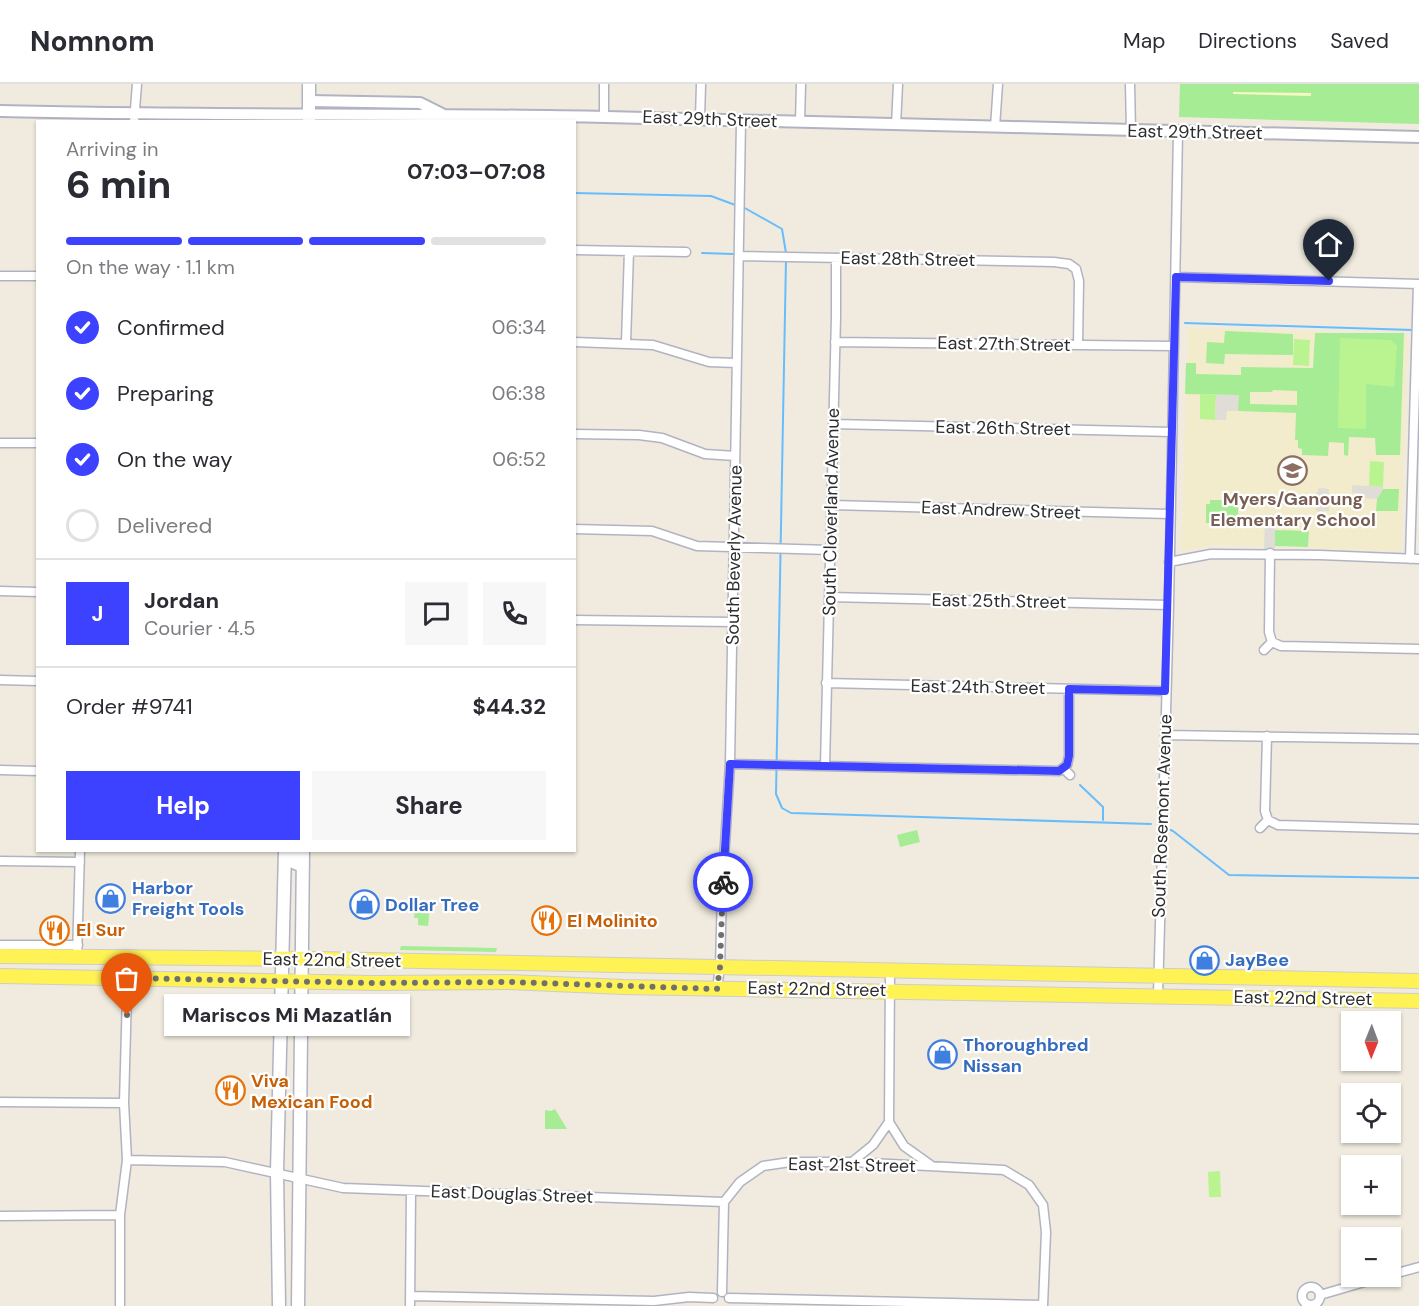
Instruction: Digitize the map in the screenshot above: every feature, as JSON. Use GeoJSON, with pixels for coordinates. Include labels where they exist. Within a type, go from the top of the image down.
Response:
{"type":"FeatureCollection","features":[{"type":"Feature","properties":{"kind":"main road"},"geometry":{"type":"LineString","coordinates":[[309,84],[309,118]]}},
{"type":"Feature","properties":{"kind":"main road"},"geometry":{"type":"LineString","coordinates":[[279,1306],[277,1172],[285,852]]}},
{"type":"Feature","properties":{"kind":"main road"},"geometry":{"type":"LineString","coordinates":[[294,852],[295,863],[303,866]]}},
{"type":"Feature","properties":{"kind":"main road"},"geometry":{"type":"LineString","coordinates":[[298,1306],[303,852]]}},
{"type":"Feature","properties":{"kind":"main road","name":"East 22nd Street"},"geometry":{"type":"LineString","coordinates":[[0,956],[77,951],[128,958],[303,959],[1419,981]]}},
{"type":"Feature","properties":{"kind":"main road","name":"East 22nd Street"},"geometry":{"type":"LineString","coordinates":[[0,976],[302,982],[509,982],[717,989],[890,990],[1419,1001]]}},
{"type":"Feature","properties":{"kind":"main road"},"geometry":{"type":"LineString","coordinates":[[1390,981],[1390,1000]]}},
{"type":"Feature","properties":{"kind":"street"},"geometry":{"type":"LineString","coordinates":[[134,118],[137,84]]}},
{"type":"Feature","properties":{"kind":"street"},"geometry":{"type":"LineString","coordinates":[[604,84],[604,117]]}},
{"type":"Feature","properties":{"kind":"street"},"geometry":{"type":"LineString","coordinates":[[700,119],[701,84]]}},
{"type":"Feature","properties":{"kind":"street"},"geometry":{"type":"LineString","coordinates":[[800,122],[801,84]]}},
{"type":"Feature","properties":{"kind":"street"},"geometry":{"type":"LineString","coordinates":[[896,125],[898,84]]}},
{"type":"Feature","properties":{"kind":"street"},"geometry":{"type":"LineString","coordinates":[[994,127],[998,84]]}},
{"type":"Feature","properties":{"kind":"street"},"geometry":{"type":"LineString","coordinates":[[1131,84],[1131,130]]}},
{"type":"Feature","properties":{"kind":"street"},"geometry":{"type":"LineString","coordinates":[[309,101],[420,103],[445,116]]}},
{"type":"Feature","properties":{"kind":"street","name":"East 29th Street"},"geometry":{"type":"LineString","coordinates":[[0,111],[134,118],[604,117],[1419,137]]}},
{"type":"Feature","properties":{"kind":"street","name":"South Beverly Avenue"},"geometry":{"type":"LineString","coordinates":[[717,989],[730,764],[741,121]]}},
{"type":"Feature","properties":{"kind":"street","name":"South Rosemont Avenue"},"geometry":{"type":"LineString","coordinates":[[1158,995],[1169,605],[1178,132]]}},
{"type":"Feature","properties":{"kind":"street"},"geometry":{"type":"LineString","coordinates":[[576,250],[686,252]]}},
{"type":"Feature","properties":{"kind":"street"},"geometry":{"type":"LineString","coordinates":[[626,343],[629,251]]}},
{"type":"Feature","properties":{"kind":"street","name":"East 28th Street"},"geometry":{"type":"LineString","coordinates":[[739,256],[1054,262],[1078,265],[1078,345]]}},
{"type":"Feature","properties":{"kind":"street","name":"South Cloverland Avenue"},"geometry":{"type":"LineString","coordinates":[[825,766],[836,258]]}},
{"type":"Feature","properties":{"kind":"street"},"geometry":{"type":"LineString","coordinates":[[0,276],[36,276]]}},
{"type":"Feature","properties":{"kind":"street"},"geometry":{"type":"LineString","coordinates":[[1169,562],[1211,554],[1270,553],[1414,559],[1418,284],[1176,277]]}},
{"type":"Feature","properties":{"kind":"street"},"geometry":{"type":"LineString","coordinates":[[576,342],[653,345],[709,362],[736,363]]}},
{"type":"Feature","properties":{"kind":"street","name":"East 27th Street"},"geometry":{"type":"LineString","coordinates":[[835,342],[1173,346]]}},
{"type":"Feature","properties":{"kind":"street","name":"East 26th Street"},"geometry":{"type":"LineString","coordinates":[[833,424],[1172,432]]}},
{"type":"Feature","properties":{"kind":"street"},"geometry":{"type":"LineString","coordinates":[[576,434],[639,435],[662,438],[705,454],[735,456]]}},
{"type":"Feature","properties":{"kind":"street"},"geometry":{"type":"LineString","coordinates":[[0,443],[36,443]]}},
{"type":"Feature","properties":{"kind":"street","name":"East Andrew Street"},"geometry":{"type":"LineString","coordinates":[[832,505],[1170,514]]}},
{"type":"Feature","properties":{"kind":"street"},"geometry":{"type":"LineString","coordinates":[[576,529],[652,531],[697,546],[830,550]]}},
{"type":"Feature","properties":{"kind":"street"},"geometry":{"type":"LineString","coordinates":[[1270,553],[1269,632],[1272,642],[1281,646],[1419,649]]}},
{"type":"Feature","properties":{"kind":"street"},"geometry":{"type":"LineString","coordinates":[[0,591],[36,592]]}},
{"type":"Feature","properties":{"kind":"street","name":"East 25th Street"},"geometry":{"type":"LineString","coordinates":[[829,597],[1169,605]]}},
{"type":"Feature","properties":{"kind":"street"},"geometry":{"type":"LineString","coordinates":[[576,620],[733,622]]}},
{"type":"Feature","properties":{"kind":"street"},"geometry":{"type":"LineString","coordinates":[[1264,650],[1272,642]]}},
{"type":"Feature","properties":{"kind":"street"},"geometry":{"type":"LineString","coordinates":[[0,680],[36,681]]}},
{"type":"Feature","properties":{"kind":"street","name":"East 24th Street"},"geometry":{"type":"LineString","coordinates":[[826,683],[1165,691]]}},
{"type":"Feature","properties":{"kind":"street"},"geometry":{"type":"LineString","coordinates":[[730,764],[1065,771],[1069,756],[1069,689]]}},
{"type":"Feature","properties":{"kind":"street"},"geometry":{"type":"LineString","coordinates":[[1165,735],[1419,739]]}},
{"type":"Feature","properties":{"kind":"street"},"geometry":{"type":"LineString","coordinates":[[1267,736],[1265,811],[1268,820],[1278,825],[1419,829]]}},
{"type":"Feature","properties":{"kind":"street"},"geometry":{"type":"LineString","coordinates":[[0,770],[36,771]]}},
{"type":"Feature","properties":{"kind":"street"},"geometry":{"type":"LineString","coordinates":[[1260,828],[1268,820]]}},
{"type":"Feature","properties":{"kind":"street"},"geometry":{"type":"LineString","coordinates":[[77,951],[80,852]]}},
{"type":"Feature","properties":{"kind":"street"},"geometry":{"type":"LineString","coordinates":[[0,861],[80,862]]}},
{"type":"Feature","properties":{"kind":"street","name":"East 22nd Street"},"geometry":{"type":"LineString","coordinates":[[0,945],[77,951]]}},
{"type":"Feature","properties":{"kind":"street"},"geometry":{"type":"LineString","coordinates":[[120,1306],[120,1215],[127,1160],[124,1102],[128,958]]}},
{"type":"Feature","properties":{"kind":"street"},"geometry":{"type":"LineString","coordinates":[[852,1162],[873,1145],[889,1122],[890,970]]}},
{"type":"Feature","properties":{"kind":"street"},"geometry":{"type":"LineString","coordinates":[[0,1102],[124,1102]]}},
{"type":"Feature","properties":{"kind":"street","name":"East 21st Street"},"geometry":{"type":"LineString","coordinates":[[889,1122],[904,1146],[932,1166]]}},
{"type":"Feature","properties":{"kind":"street","name":"East Douglas Street"},"geometry":{"type":"LineString","coordinates":[[127,1160],[225,1162],[342,1188],[724,1202]]}},
{"type":"Feature","properties":{"kind":"street","name":"East 21st Street"},"geometry":{"type":"LineString","coordinates":[[724,1202],[740,1182],[763,1166],[790,1162],[852,1162],[932,1166]]}},
{"type":"Feature","properties":{"kind":"street"},"geometry":{"type":"LineString","coordinates":[[411,1296],[654,1302],[689,1297],[714,1302],[716,1294],[726,1299],[1043,1306],[1046,1232],[1043,1204],[1029,1185],[1004,1170],[932,1166]]}},
{"type":"Feature","properties":{"kind":"street"},"geometry":{"type":"LineString","coordinates":[[410,1306],[411,1191]]}},
{"type":"Feature","properties":{"kind":"street"},"geometry":{"type":"LineString","coordinates":[[724,1202],[726,1299]]}},
{"type":"Feature","properties":{"kind":"street"},"geometry":{"type":"LineString","coordinates":[[0,1216],[120,1215]]}},
{"type":"Feature","properties":{"kind":"street"},"geometry":{"type":"LineString","coordinates":[[1401,1272],[1419,1267]]}},
{"type":"Feature","properties":{"kind":"street"},"geometry":{"type":"LineString","coordinates":[[1320,1294],[1346,1287]]}},
{"type":"Feature","properties":{"kind":"shaded area","name":"Myers/Ganoung Elementary School"},"geometry":{"type":"Polygon","coordinates":[[[1188,328],[1408,335],[1401,551],[1215,545],[1181,551],[1188,328]]]}},
{"type":"Feature","properties":{"kind":"shaded area"},"geometry":{"type":"Polygon","coordinates":[[[1216,395],[1239,395],[1238,411],[1227,411],[1226,420],[1215,420],[1216,395]]]}},
{"type":"Feature","properties":{"kind":"shaded area"},"geometry":{"type":"Polygon","coordinates":[[[1352,485],[1383,487],[1383,489],[1377,499],[1359,498],[1359,493],[1352,493],[1352,485]]]}},
{"type":"Feature","properties":{"kind":"shaded area"},"geometry":{"type":"Polygon","coordinates":[[[1319,488],[1329,489],[1329,511],[1316,511],[1316,492],[1319,488]]]}},
{"type":"Feature","properties":{"kind":"shaded area"},"geometry":{"type":"Polygon","coordinates":[[[1265,514],[1275,515],[1275,549],[1264,549],[1265,514]]]}},
{"type":"Feature","properties":{"kind":"green space"},"geometry":{"type":"Polygon","coordinates":[[[1180,84],[1419,84],[1419,124],[1179,117],[1180,84]]]}},
{"type":"Feature","properties":{"kind":"green space"},"geometry":{"type":"Polygon","coordinates":[[[1225,331],[1293,334],[1293,355],[1225,354],[1224,364],[1206,363],[1207,342],[1224,343],[1225,331]]]}},
{"type":"Feature","properties":{"kind":"green space"},"geometry":{"type":"Polygon","coordinates":[[[1315,333],[1404,333],[1400,455],[1376,455],[1375,438],[1349,437],[1348,456],[1344,455],[1344,443],[1329,442],[1328,456],[1302,455],[1302,449],[1298,448],[1298,440],[1295,440],[1296,413],[1238,411],[1238,395],[1185,394],[1186,363],[1196,363],[1196,374],[1241,375],[1241,367],[1313,368],[1315,333]],[[1297,391],[1250,392],[1250,404],[1297,405],[1297,391]]]}},
{"type":"Feature","properties":{"kind":"green space"},"geometry":{"type":"Polygon","coordinates":[[[1340,338],[1391,340],[1397,346],[1394,387],[1366,384],[1366,429],[1338,428],[1340,338]]]}},
{"type":"Feature","properties":{"kind":"green space"},"geometry":{"type":"Polygon","coordinates":[[[1294,339],[1310,340],[1309,366],[1293,365],[1294,339]]]}},
{"type":"Feature","properties":{"kind":"green space"},"geometry":{"type":"Polygon","coordinates":[[[1200,394],[1216,395],[1215,420],[1200,419],[1200,394]]]}},
{"type":"Feature","properties":{"kind":"green space"},"geometry":{"type":"Polygon","coordinates":[[[1370,461],[1384,462],[1383,487],[1369,486],[1370,461]]]}},
{"type":"Feature","properties":{"kind":"green space"},"geometry":{"type":"Polygon","coordinates":[[[1383,489],[1399,489],[1398,511],[1376,511],[1377,499],[1383,489]]]}},
{"type":"Feature","properties":{"kind":"green space"},"geometry":{"type":"Polygon","coordinates":[[[1210,500],[1227,500],[1228,506],[1238,506],[1238,524],[1206,523],[1206,504],[1210,504],[1210,500]]]}},
{"type":"Feature","properties":{"kind":"green space"},"geometry":{"type":"Polygon","coordinates":[[[1275,530],[1309,531],[1308,547],[1275,546],[1275,530]]]}},
{"type":"Feature","properties":{"kind":"green space"},"geometry":{"type":"Polygon","coordinates":[[[917,830],[920,842],[900,847],[897,835],[917,830]]]}},
{"type":"Feature","properties":{"kind":"green space"},"geometry":{"type":"Polygon","coordinates":[[[415,904],[430,905],[428,926],[418,925],[418,918],[414,918],[415,904]]]}},
{"type":"Feature","properties":{"kind":"green space"},"geometry":{"type":"Polygon","coordinates":[[[401,946],[497,948],[496,952],[400,950],[401,946]]]}},
{"type":"Feature","properties":{"kind":"green space"},"geometry":{"type":"Polygon","coordinates":[[[555,1109],[567,1129],[545,1129],[545,1110],[555,1109]]]}},
{"type":"Feature","properties":{"kind":"green space"},"geometry":{"type":"Polygon","coordinates":[[[1220,1171],[1221,1197],[1209,1197],[1208,1172],[1220,1171]]]}},
{"type":"Feature","properties":{"kind":"sand"},"geometry":{"type":"Polygon","coordinates":[[[1233,92],[1311,93],[1311,96],[1233,94],[1233,92]]]}},
{"type":"Feature","properties":{"kind":"waterway"},"geometry":{"type":"LineString","coordinates":[[576,193],[711,196],[738,206]]}},
{"type":"Feature","properties":{"kind":"waterway"},"geometry":{"type":"LineString","coordinates":[[743,207],[782,229],[786,253]]}},
{"type":"Feature","properties":{"kind":"waterway"},"geometry":{"type":"LineString","coordinates":[[702,253],[733,254]]}},
{"type":"Feature","properties":{"kind":"waterway"},"geometry":{"type":"LineString","coordinates":[[786,259],[776,794],[782,808],[791,813],[1151,824]]}},
{"type":"Feature","properties":{"kind":"waterway"},"geometry":{"type":"LineString","coordinates":[[1185,323],[1413,330]]}},
{"type":"Feature","properties":{"kind":"waterway"},"geometry":{"type":"LineString","coordinates":[[1080,785],[1103,807],[1103,820]]}},
{"type":"Feature","properties":{"kind":"waterway"},"geometry":{"type":"LineString","coordinates":[[1168,829],[1229,875],[1419,878]]}},
{"type":"Feature","properties":{"kind":"way so far"},"geometry":{"type":"LineString","coordinates":[[127,1015],[128,978],[373,983],[509,982],[717,989],[723,882]]}},
{"type":"Feature","properties":{"kind":"place","name":"Myers/Ganoung Elementary School"},"geometry":{"type":"Point","coordinates":[1293,470]}},
{"type":"Feature","properties":{"kind":"place","name":"Harbor Freight Tools"},"geometry":{"type":"Point","coordinates":[111,898]}},
{"type":"Feature","properties":{"kind":"place","name":"Dollar Tree"},"geometry":{"type":"Point","coordinates":[364,905]}},
{"type":"Feature","properties":{"kind":"place","name":"El Molinito"},"geometry":{"type":"Point","coordinates":[546,921]}},
{"type":"Feature","properties":{"kind":"place","name":"El Sur"},"geometry":{"type":"Point","coordinates":[55,930]}},
{"type":"Feature","properties":{"kind":"place","name":"JayBee"},"geometry":{"type":"Point","coordinates":[1204,960]}},
{"type":"Feature","properties":{"kind":"place","name":"Mariscos Mi Mazatlán"},"geometry":{"type":"Point","coordinates":[127,1015]}},
{"type":"Feature","properties":{"kind":"place","name":"Thoroughbred Nissan"},"geometry":{"type":"Point","coordinates":[942,1055]}},
{"type":"Feature","properties":{"kind":"place","name":"Viva Mexican Food"},"geometry":{"type":"Point","coordinates":[230,1091]}},
{"type":"Feature","properties":{"kind":"route"},"geometry":{"type":"LineString","coordinates":[[723,882],[730,764],[1059,771],[1067,765],[1069,756],[1069,689],[1165,691],[1176,277],[1329,281]]}}]}
